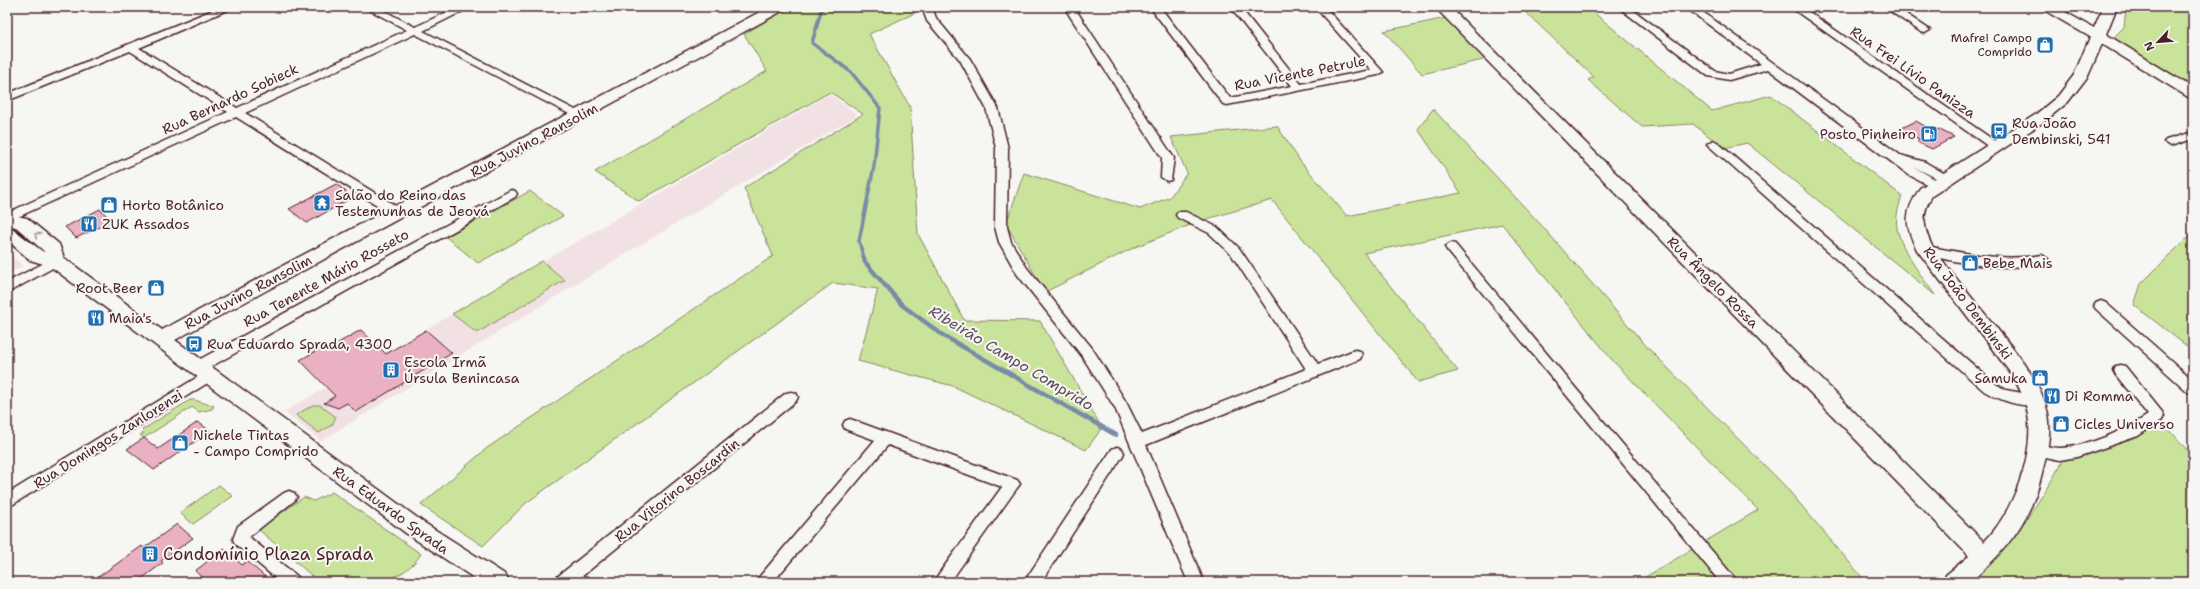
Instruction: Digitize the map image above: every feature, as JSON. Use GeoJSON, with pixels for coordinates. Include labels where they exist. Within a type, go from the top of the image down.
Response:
{"type":"FeatureCollection","features":[{"type":"Feature","properties":{"kind":"main road","name":"Rua Juvino Ransolim"},"geometry":{"type":"LineString","coordinates":[[161,339],[779,7]]}},
{"type":"Feature","properties":{"kind":"main road","name":"Rua Ângelo Rossa"},"geometry":{"type":"LineString","coordinates":[[1442,7],[1984,557]]}},
{"type":"Feature","properties":{"kind":"main road"},"geometry":{"type":"LineString","coordinates":[[2046,7],[2099,36],[2193,94]]}},
{"type":"Feature","properties":{"kind":"main road","name":"Rua João Dembinski"},"geometry":{"type":"LineString","coordinates":[[1954,582],[1999,544],[2013,525],[2023,504],[2036,450],[2039,430],[2038,414],[2034,400],[2015,365],[1926,250],[1919,236],[1915,222],[1916,210],[1926,192],[2040,118],[2068,94],[2081,76],[2110,7]]}},
{"type":"Feature","properties":{"kind":"main road","name":"Rua Eduardo Sprada"},"geometry":{"type":"LineString","coordinates":[[7,219],[21,222],[53,248],[56,261]]}},
{"type":"Feature","properties":{"kind":"main road","name":"Rua Eduardo Sprada"},"geometry":{"type":"LineString","coordinates":[[7,231],[36,256],[56,261],[415,528],[498,582]]}},
{"type":"Feature","properties":{"kind":"street"},"geometry":{"type":"LineString","coordinates":[[7,98],[229,7]]}},
{"type":"Feature","properties":{"kind":"street"},"geometry":{"type":"LineString","coordinates":[[369,7],[579,115]]}},
{"type":"Feature","properties":{"kind":"street","name":"Rua Bernardo Sobieck"},"geometry":{"type":"LineString","coordinates":[[7,219],[466,7]]}},
{"type":"Feature","properties":{"kind":"street"},"geometry":{"type":"LineString","coordinates":[[927,7],[931,19],[966,59],[992,108],[1002,148],[1001,227],[1005,242],[1022,271],[1087,352],[1106,380],[1138,442],[1196,582]]}},
{"type":"Feature","properties":{"kind":"street"},"geometry":{"type":"LineString","coordinates":[[1069,7],[1164,150],[1168,158],[1167,177]]}},
{"type":"Feature","properties":{"kind":"street","name":"Rua Vicente Petrule"},"geometry":{"type":"LineString","coordinates":[[1155,7],[1227,102],[1378,72],[1320,7]]}},
{"type":"Feature","properties":{"kind":"street"},"geometry":{"type":"LineString","coordinates":[[1235,7],[1299,88]]}},
{"type":"Feature","properties":{"kind":"street"},"geometry":{"type":"LineString","coordinates":[[1623,7],[1712,74],[1729,77],[1771,65]]}},
{"type":"Feature","properties":{"kind":"street"},"geometry":{"type":"LineString","coordinates":[[1690,7],[1771,65],[1913,172],[1941,182]]}},
{"type":"Feature","properties":{"kind":"street","name":"Rua Frei Lívio Panizza"},"geometry":{"type":"LineString","coordinates":[[1795,7],[1996,146]]}},
{"type":"Feature","properties":{"kind":"street"},"geometry":{"type":"LineString","coordinates":[[1889,7],[1925,30]]}},
{"type":"Feature","properties":{"kind":"street"},"geometry":{"type":"LineString","coordinates":[[131,47],[397,212]]}},
{"type":"Feature","properties":{"kind":"street"},"geometry":{"type":"LineString","coordinates":[[2170,142],[2193,135]]}},
{"type":"Feature","properties":{"kind":"street"},"geometry":{"type":"LineString","coordinates":[[1713,144],[1989,387],[2003,395],[2034,400]]}},
{"type":"Feature","properties":{"kind":"street","name":"Rua Tenente Mário Rosseto"},"geometry":{"type":"LineString","coordinates":[[204,371],[511,194]]}},
{"type":"Feature","properties":{"kind":"street"},"geometry":{"type":"LineString","coordinates":[[1182,215],[1213,230],[1235,251],[1315,371]]}},
{"type":"Feature","properties":{"kind":"street"},"geometry":{"type":"LineString","coordinates":[[1451,247],[1730,582]]}},
{"type":"Feature","properties":{"kind":"street"},"geometry":{"type":"LineString","coordinates":[[1926,250],[1985,261],[2027,263],[2042,259]]}},
{"type":"Feature","properties":{"kind":"street"},"geometry":{"type":"LineString","coordinates":[[7,288],[56,261]]}},
{"type":"Feature","properties":{"kind":"street"},"geometry":{"type":"LineString","coordinates":[[2101,306],[2193,388]]}},
{"type":"Feature","properties":{"kind":"street"},"geometry":{"type":"LineString","coordinates":[[1138,442],[1355,354]]}},
{"type":"Feature","properties":{"kind":"street"},"geometry":{"type":"LineString","coordinates":[[2036,450],[2060,454],[2073,452],[2129,433],[2157,416],[2120,370]]}},
{"type":"Feature","properties":{"kind":"street","name":"Rua Domingos Zanlorenzi"},"geometry":{"type":"LineString","coordinates":[[7,502],[204,371]]}},
{"type":"Feature","properties":{"kind":"street","name":"Rua Vitorino Boscardin"},"geometry":{"type":"LineString","coordinates":[[563,582],[791,398]]}},
{"type":"Feature","properties":{"kind":"street"},"geometry":{"type":"LineString","coordinates":[[850,425],[1012,484],[942,582]]}},
{"type":"Feature","properties":{"kind":"street"},"geometry":{"type":"LineString","coordinates":[[763,582],[885,438]]}},
{"type":"Feature","properties":{"kind":"street"},"geometry":{"type":"LineString","coordinates":[[1032,582],[1116,453]]}},
{"type":"Feature","properties":{"kind":"street"},"geometry":{"type":"LineString","coordinates":[[289,497],[243,531],[241,539],[292,582]]}},
{"type":"Feature","properties":{"kind":"shaded area"},"geometry":{"type":"Polygon","coordinates":[[[830,94],[858,115],[635,248],[321,441],[284,412],[830,94]]]}},
{"type":"Feature","properties":{"kind":"shaded area"},"geometry":{"type":"Polygon","coordinates":[[[7,252],[23,266],[7,274],[7,252]]]}},
{"type":"Feature","properties":{"kind":"green space"},"geometry":{"type":"Polygon","coordinates":[[[791,7],[910,7],[915,13],[869,34],[910,107],[918,234],[964,320],[1040,321],[1102,428],[1086,450],[953,386],[858,361],[878,289],[833,283],[526,503],[483,546],[421,505],[487,448],[773,256],[744,188],[863,114],[830,92],[639,201],[595,172],[767,71],[744,34],[791,7]]]}},
{"type":"Feature","properties":{"kind":"green space"},"geometry":{"type":"Polygon","coordinates":[[[1520,7],[1587,7],[1712,111],[1771,95],[1902,196],[1897,215],[1899,235],[1909,257],[1935,295],[1747,143],[1724,148],[1693,124],[1642,127],[1588,80],[1594,77],[1520,7]]]}},
{"type":"Feature","properties":{"kind":"green space"},"geometry":{"type":"Polygon","coordinates":[[[2126,7],[2193,7],[2193,87],[2113,38],[2124,27],[2126,7]]]}},
{"type":"Feature","properties":{"kind":"green space"},"geometry":{"type":"Polygon","coordinates":[[[1446,18],[1487,59],[1422,74],[1384,31],[1446,18]]]}},
{"type":"Feature","properties":{"kind":"green space"},"geometry":{"type":"Polygon","coordinates":[[[1433,109],[1543,227],[1647,347],[1784,485],[1866,582],[1637,582],[1758,510],[1613,361],[1502,224],[1364,253],[1458,371],[1418,382],[1272,200],[1200,221],[1135,247],[1045,292],[1006,224],[1024,173],[1140,209],[1170,197],[1187,173],[1171,137],[1277,126],[1300,161],[1347,216],[1461,193],[1418,129],[1433,109]]]}},
{"type":"Feature","properties":{"kind":"green space"},"geometry":{"type":"Polygon","coordinates":[[[530,191],[563,216],[478,263],[446,237],[530,191]]]}},
{"type":"Feature","properties":{"kind":"green space"},"geometry":{"type":"Polygon","coordinates":[[[2193,232],[2193,351],[2134,305],[2141,284],[2193,232]]]}},
{"type":"Feature","properties":{"kind":"green space"},"geometry":{"type":"Polygon","coordinates":[[[542,261],[565,280],[477,333],[452,314],[542,261]]]}},
{"type":"Feature","properties":{"kind":"green space"},"geometry":{"type":"Polygon","coordinates":[[[190,400],[214,406],[212,409],[199,412],[192,407],[144,438],[140,435],[144,433],[142,430],[190,400]]]}},
{"type":"Feature","properties":{"kind":"green space"},"geometry":{"type":"Polygon","coordinates":[[[313,405],[320,405],[336,417],[332,425],[319,433],[296,415],[313,405]]]}},
{"type":"Feature","properties":{"kind":"green space"},"geometry":{"type":"Polygon","coordinates":[[[2163,422],[2193,457],[2193,582],[1971,582],[1999,553],[2023,524],[2065,457],[2137,436],[2163,422]]]}},
{"type":"Feature","properties":{"kind":"green space"},"geometry":{"type":"Polygon","coordinates":[[[219,485],[233,496],[193,524],[180,513],[219,485]]]}},
{"type":"Feature","properties":{"kind":"green space"},"geometry":{"type":"Polygon","coordinates":[[[332,492],[421,554],[415,562],[394,577],[377,581],[357,582],[350,575],[343,579],[342,582],[319,582],[258,529],[304,497],[314,501],[332,492]]]}},
{"type":"Feature","properties":{"kind":"building","name":"Posto Pinheiro"},"geometry":{"type":"Polygon","coordinates":[[[1916,121],[1933,131],[1938,129],[1954,137],[1932,149],[1917,142],[1919,139],[1900,129],[1916,121]]]}},
{"type":"Feature","properties":{"kind":"building","name":"Salão do Reino das Testemunhas de Jeová"},"geometry":{"type":"Polygon","coordinates":[[[336,184],[353,197],[307,223],[289,209],[336,184]]]}},
{"type":"Feature","properties":{"kind":"building","name":"ZUK Assados"},"geometry":{"type":"Polygon","coordinates":[[[100,209],[112,221],[76,238],[65,227],[100,209]]]}},
{"type":"Feature","properties":{"kind":"building","name":"Escola Irmã Úrsula Benincasa"},"geometry":{"type":"Polygon","coordinates":[[[361,330],[386,354],[426,330],[452,353],[356,412],[347,403],[338,408],[324,403],[335,396],[300,360],[321,348],[324,351],[361,330]]]}},
{"type":"Feature","properties":{"kind":"building","name":"Nichele Tintas - Campo Comprido"},"geometry":{"type":"Polygon","coordinates":[[[198,422],[210,431],[154,470],[127,449],[144,438],[158,449],[198,422]]]}},
{"type":"Feature","properties":{"kind":"building","name":"Condomínio Plaza Sprada"},"geometry":{"type":"Polygon","coordinates":[[[177,524],[193,538],[161,561],[163,563],[137,582],[91,582],[142,546],[144,548],[177,524]]]}},
{"type":"Feature","properties":{"kind":"building","name":"Condomínio Plaza Sprada"},"geometry":{"type":"Polygon","coordinates":[[[224,549],[242,565],[247,561],[271,582],[207,582],[195,571],[224,549]]]}},
{"type":"Feature","properties":{"kind":"waterway","name":"Ribeirão Campo Comprido"},"geometry":{"type":"LineString","coordinates":[[822,7],[812,43],[851,72],[880,108],[874,166],[859,241],[864,259]]}},
{"type":"Feature","properties":{"kind":"waterway","name":"Ribeirão Campo Comprido"},"geometry":{"type":"LineString","coordinates":[[864,258],[865,262],[902,305],[944,336],[1116,435]]}},
{"type":"Feature","properties":{"kind":"place","name":"Mafrei Campo Comprido"},"geometry":{"type":"Point","coordinates":[2045,45]}},
{"type":"Feature","properties":{"kind":"place","name":"Rua João Dembinski, 541"},"geometry":{"type":"Point","coordinates":[1999,131]}},
{"type":"Feature","properties":{"kind":"place","name":"Posto Pinheiro"},"geometry":{"type":"Point","coordinates":[1929,134]}},
{"type":"Feature","properties":{"kind":"place","name":"Salão do Reino das Testemunhas de Jeová"},"geometry":{"type":"Point","coordinates":[322,203]}},
{"type":"Feature","properties":{"kind":"place","name":"Horto Botânico"},"geometry":{"type":"Point","coordinates":[109,205]}},
{"type":"Feature","properties":{"kind":"place","name":"ZUK Assados"},"geometry":{"type":"Point","coordinates":[89,224]}},
{"type":"Feature","properties":{"kind":"place","name":"Bebe Mais"},"geometry":{"type":"Point","coordinates":[1970,263]}},
{"type":"Feature","properties":{"kind":"place","name":"Root Beer"},"geometry":{"type":"Point","coordinates":[156,288]}},
{"type":"Feature","properties":{"kind":"place","name":"Maia's"},"geometry":{"type":"Point","coordinates":[96,318]}},
{"type":"Feature","properties":{"kind":"place","name":"Rua Eduardo Sprada, 4300"},"geometry":{"type":"Point","coordinates":[194,344]}},
{"type":"Feature","properties":{"kind":"place","name":"Escola Irmã Úrsula Benincasa"},"geometry":{"type":"Point","coordinates":[391,370]}},
{"type":"Feature","properties":{"kind":"place","name":"Samuka"},"geometry":{"type":"Point","coordinates":[2040,378]}},
{"type":"Feature","properties":{"kind":"place","name":"Di Romma"},"geometry":{"type":"Point","coordinates":[2052,396]}},
{"type":"Feature","properties":{"kind":"place","name":"Cicles Universo"},"geometry":{"type":"Point","coordinates":[2061,424]}},
{"type":"Feature","properties":{"kind":"place","name":"Nichele Tintas - Campo Comprido"},"geometry":{"type":"Point","coordinates":[180,443]}},
{"type":"Feature","properties":{"kind":"place","name":"Condomínio Plaza Sprada"},"geometry":{"type":"Point","coordinates":[150,554]}}]}
